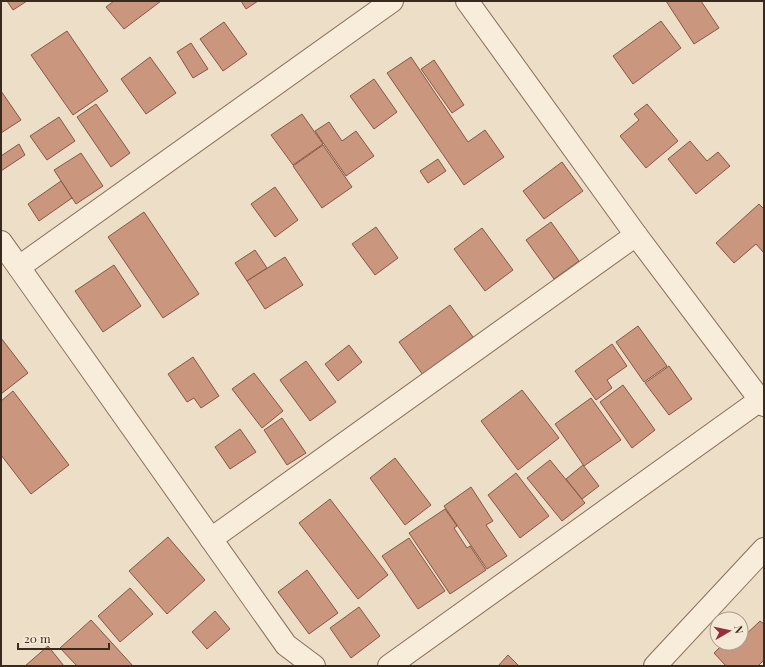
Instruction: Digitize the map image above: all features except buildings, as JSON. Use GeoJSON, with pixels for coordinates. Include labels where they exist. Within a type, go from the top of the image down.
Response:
{"type":"FeatureCollection","features":[{"type":"Feature","properties":{"kind":"street"},"geometry":{"type":"LineString","coordinates":[[19,267],[392,1]]}},
{"type":"Feature","properties":{"kind":"street"},"geometry":{"type":"LineString","coordinates":[[389,666],[762,402],[636,235],[467,1]]}},
{"type":"Feature","properties":{"kind":"street"},"geometry":{"type":"LineString","coordinates":[[211,539],[636,235]]}},
{"type":"Feature","properties":{"kind":"street"},"geometry":{"type":"LineString","coordinates":[[1,242],[286,645],[314,666]]}},
{"type":"Feature","properties":{"kind":"street"},"geometry":{"type":"LineString","coordinates":[[655,666],[760,563]]}}]}
